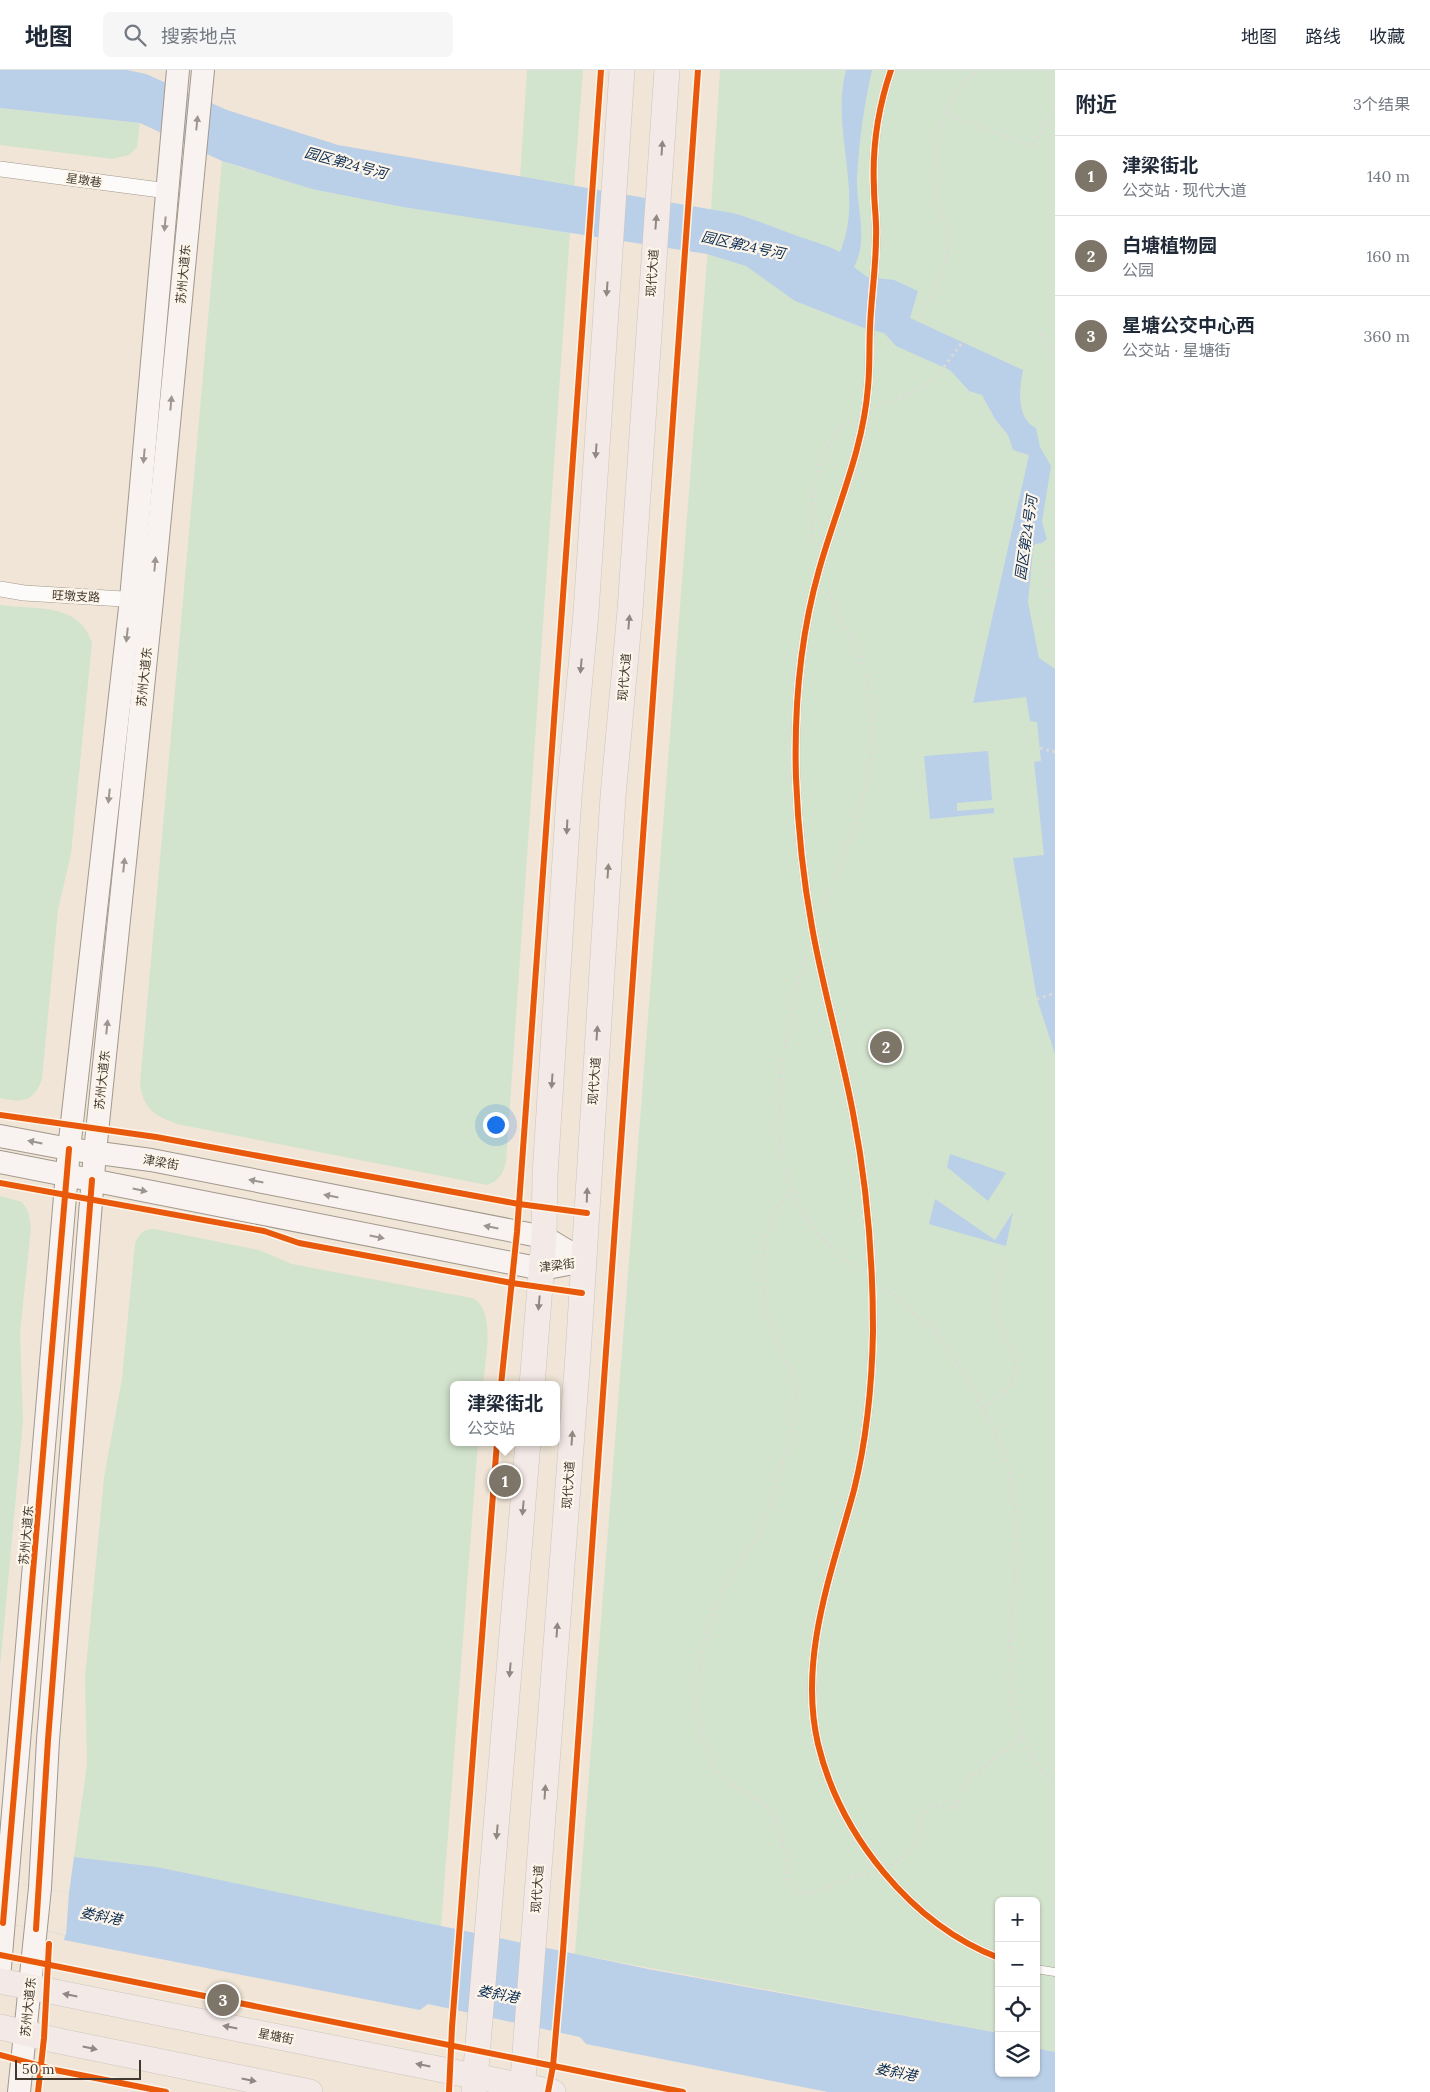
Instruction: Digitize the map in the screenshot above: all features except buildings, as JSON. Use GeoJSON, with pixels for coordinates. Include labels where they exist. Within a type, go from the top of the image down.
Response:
{"type":"FeatureCollection","features":[{"type":"Feature","properties":{"kind":"main road","name":"苏州大道东"},"geometry":{"type":"LineString","coordinates":[[0,1967],[67,1175],[141,600],[203,70]]}},
{"type":"Feature","properties":{"kind":"main road"},"geometry":{"type":"LineString","coordinates":[[532,1381],[542,1269],[545,1175],[569,796],[586,613],[622,70]]}},
{"type":"Feature","properties":{"kind":"main road","name":"现代大道"},"geometry":{"type":"LineString","coordinates":[[522,2089],[584,1261],[613,796],[630,611],[667,70]]}},
{"type":"Feature","properties":{"kind":"main road","name":"苏州大道东"},"geometry":{"type":"LineString","coordinates":[[18,2092],[40,1888],[48,1740],[92,1180],[141,600],[168,191],[178,77]]}},
{"type":"Feature","properties":{"kind":"main road","name":"津梁街"},"geometry":{"type":"LineString","coordinates":[[0,1136],[70,1149],[151,1160],[544,1237],[584,1261]]}},
{"type":"Feature","properties":{"kind":"main road","name":"津梁街"},"geometry":{"type":"LineString","coordinates":[[0,1162],[542,1269],[584,1261]]}},
{"type":"Feature","properties":{"kind":"main road"},"geometry":{"type":"LineString","coordinates":[[475,2084],[489,1936],[528,1446]]}},
{"type":"Feature","properties":{"kind":"main road","name":"星塘街"},"geometry":{"type":"LineString","coordinates":[[0,1981],[475,2084],[553,2092]]}},
{"type":"Feature","properties":{"kind":"main road"},"geometry":{"type":"LineString","coordinates":[[0,2027],[25,2034],[310,2092]]}},
{"type":"Feature","properties":{"kind":"street","name":"星墩巷"},"geometry":{"type":"LineString","coordinates":[[0,168],[168,191]]}},
{"type":"Feature","properties":{"kind":"street","name":"旺墩支路"},"geometry":{"type":"LineString","coordinates":[[0,589],[24,593],[141,600]]}},
{"type":"Feature","properties":{"kind":"lane"},"geometry":{"type":"LineString","coordinates":[[891,70],[880,108],[875,146],[876,237],[869,333],[868,393],[848,483],[819,570],[802,655],[796,741],[800,848],[813,933],[855,1122],[866,1197],[872,1278],[871,1366],[864,1439],[854,1490],[836,1546],[823,1604],[817,1640],[813,1698],[815,1730],[829,1778],[852,1824],[882,1868],[906,1897],[940,1926],[972,1946],[995,1956]]}},
{"type":"Feature","properties":{"kind":"lane"},"geometry":{"type":"LineString","coordinates":[[1040,1970],[1055,1972]]}},
{"type":"Feature","properties":{"kind":"path"},"geometry":{"type":"LineString","coordinates":[[920,316],[941,275],[947,252],[947,228],[939,204],[935,174],[936,149],[945,112],[961,85],[977,70]]}},
{"type":"Feature","properties":{"kind":"path"},"geometry":{"type":"LineString","coordinates":[[945,112],[1032,147],[1055,110]]}},
{"type":"Feature","properties":{"kind":"path"},"geometry":{"type":"LineString","coordinates":[[1041,334],[1055,356]]}},
{"type":"Feature","properties":{"kind":"path"},"geometry":{"type":"LineString","coordinates":[[963,340],[937,376],[921,387],[865,411],[846,422],[839,430],[826,453],[817,477],[812,526],[819,570],[862,664],[868,690],[871,732],[868,767],[861,807],[813,933],[790,1012],[780,1076],[778,1132],[791,1189],[818,1234],[917,1313],[931,1327],[972,1385],[985,1408],[1006,1457],[1015,1509],[1015,1589],[1011,1616],[1008,1683],[1022,1736],[1034,1760],[1055,1783]]}},
{"type":"Feature","properties":{"kind":"path"},"geometry":{"type":"LineString","coordinates":[[1055,554],[1051,561],[1048,587],[1049,610],[1055,624]]}},
{"type":"Feature","properties":{"kind":"path"},"geometry":{"type":"LineString","coordinates":[[1048,587],[1055,581]]}},
{"type":"Feature","properties":{"kind":"path"},"geometry":{"type":"LineString","coordinates":[[1040,748],[1055,752]]}},
{"type":"Feature","properties":{"kind":"path"},"geometry":{"type":"LineString","coordinates":[[1037,999],[1055,993]]}},
{"type":"Feature","properties":{"kind":"path"},"geometry":{"type":"LineString","coordinates":[[791,1189],[772,1220],[766,1238],[762,1271],[764,1297],[771,1327],[795,1386],[792,1427],[761,1529],[749,1552],[725,1587],[711,1623],[699,1678],[700,1724],[710,1756],[723,1779],[737,1790],[757,1798],[771,1812],[783,1844],[786,1878],[796,1889],[805,1893],[822,1891],[847,1878],[882,1868],[910,1854],[926,1812],[936,1806],[956,1808],[960,1803],[962,1788],[968,1780],[1022,1736]]}},
{"type":"Feature","properties":{"kind":"path"},"geometry":{"type":"LineString","coordinates":[[985,1408],[1010,1385],[1012,1376],[1012,1348],[999,1322],[995,1305],[997,1280],[1005,1257]]}},
{"type":"Feature","properties":{"kind":"green space"},"geometry":{"type":"Polygon","coordinates":[[[527,70],[583,70],[574,187],[520,178],[527,70]]]}},
{"type":"Feature","properties":{"kind":"green space"},"geometry":{"type":"Polygon","coordinates":[[[720,70],[1055,70],[1055,2052],[1040,2049],[1040,1897],[995,1897],[995,2032],[575,1954],[711,209],[720,70]]]}},
{"type":"Feature","properties":{"kind":"green space"},"geometry":{"type":"Polygon","coordinates":[[[0,108],[140,123],[137,147],[129,155],[113,159],[0,145],[0,108]]]}},
{"type":"Feature","properties":{"kind":"green space"},"geometry":{"type":"Polygon","coordinates":[[[222,161],[307,186],[351,196],[570,232],[506,1162],[500,1176],[487,1185],[177,1124],[162,1118],[151,1110],[147,1106],[142,1093],[140,1084],[222,161]]]}},
{"type":"Feature","properties":{"kind":"green space"},"geometry":{"type":"Polygon","coordinates":[[[0,605],[41,608],[67,614],[77,620],[86,630],[92,643],[71,854],[58,910],[42,1079],[39,1087],[31,1096],[21,1100],[0,1098],[0,605]]]}},
{"type":"Feature","properties":{"kind":"green space"},"geometry":{"type":"Polygon","coordinates":[[[0,1196],[22,1202],[28,1211],[31,1227],[20,1334],[23,1421],[0,1668],[0,1196]]]}},
{"type":"Feature","properties":{"kind":"green space"},"geometry":{"type":"Polygon","coordinates":[[[155,1229],[259,1250],[292,1264],[472,1298],[480,1304],[485,1313],[488,1337],[483,1381],[450,1381],[450,1446],[478,1446],[441,1927],[157,1867],[74,1857],[87,1764],[85,1678],[104,1478],[122,1378],[135,1244],[142,1232],[155,1229]]]}},
{"type":"Feature","properties":{"kind":"water","name":"园区第24号河"},"geometry":{"type":"Polygon","coordinates":[[[0,70],[127,70],[146,74],[227,110],[338,145],[732,213],[840,252],[847,230],[849,207],[849,185],[842,116],[842,93],[846,70],[872,70],[859,150],[857,188],[861,223],[861,245],[854,267],[867,277],[894,280],[918,291],[910,318],[1023,370],[1020,394],[1022,410],[1025,417],[1036,428],[1040,447],[1051,466],[1042,522],[1047,539],[1042,543],[1035,544],[1033,550],[1028,602],[1039,658],[1055,669],[1055,1054],[1037,999],[1013,858],[1044,855],[1034,762],[1041,761],[1037,722],[1030,721],[1026,697],[973,703],[1029,455],[1013,450],[1008,435],[995,419],[982,395],[969,391],[950,370],[896,346],[884,333],[864,328],[795,301],[746,266],[707,254],[403,207],[312,189],[222,161],[140,123],[0,108],[0,70]]]}},
{"type":"Feature","properties":{"kind":"water"},"geometry":{"type":"Polygon","coordinates":[[[988,751],[992,800],[957,803],[957,811],[994,808],[994,813],[930,819],[924,756],[988,751]]]}},
{"type":"Feature","properties":{"kind":"water"},"geometry":{"type":"Polygon","coordinates":[[[950,1154],[1006,1173],[988,1201],[947,1167],[950,1154]]]}},
{"type":"Feature","properties":{"kind":"water"},"geometry":{"type":"Polygon","coordinates":[[[935,1199],[995,1240],[1013,1212],[1006,1246],[929,1224],[935,1199]]]}},
{"type":"Feature","properties":{"kind":"water","name":"娄斜港"},"geometry":{"type":"Polygon","coordinates":[[[74,1857],[157,1867],[648,1969],[995,2032],[995,2077],[1040,2077],[1040,2049],[1055,2052],[1055,2092],[828,2092],[586,2044],[580,2037],[428,2004],[420,2010],[64,1940],[65,1935],[0,1922],[0,1880],[69,1893],[74,1857]]]}},
{"type":"Feature","properties":{"kind":"pier"},"geometry":{"type":"Polygon","coordinates":[[[0,1880],[69,1893],[66,1935],[0,1922],[0,1880]]]}},
{"type":"Feature","properties":{"kind":"cycle path"},"geometry":{"type":"LineString","coordinates":[[501,1381],[517,1232],[601,70]]}},
{"type":"Feature","properties":{"kind":"cycle path"},"geometry":{"type":"LineString","coordinates":[[548,2092],[553,2066],[563,1951],[698,70]]}},
{"type":"Feature","properties":{"kind":"cycle path"},"geometry":{"type":"LineString","coordinates":[[891,70],[879,113],[875,143],[876,249],[869,380],[865,411],[855,457],[812,595],[803,647],[797,700],[797,797],[804,872],[816,950],[858,1140],[868,1222],[873,1304],[868,1411],[859,1470],[820,1616],[812,1680],[813,1712],[818,1744],[828,1778],[843,1811],[862,1843],[884,1872],[909,1899],[937,1923],[967,1943],[995,1956]]}},
{"type":"Feature","properties":{"kind":"cycle path"},"geometry":{"type":"LineString","coordinates":[[0,1115],[156,1137],[519,1204],[587,1213]]}},
{"type":"Feature","properties":{"kind":"cycle path"},"geometry":{"type":"LineString","coordinates":[[3,1923],[69,1149]]}},
{"type":"Feature","properties":{"kind":"cycle path"},"geometry":{"type":"LineString","coordinates":[[36,1929],[48,1740],[92,1180]]}},
{"type":"Feature","properties":{"kind":"cycle path"},"geometry":{"type":"LineString","coordinates":[[0,1183],[264,1231],[299,1243],[512,1283],[582,1293]]}},
{"type":"Feature","properties":{"kind":"cycle path"},"geometry":{"type":"LineString","coordinates":[[449,2092],[452,2027],[497,1446]]}},
{"type":"Feature","properties":{"kind":"cycle path"},"geometry":{"type":"LineString","coordinates":[[38,2092],[44,2038],[49,1944]]}},
{"type":"Feature","properties":{"kind":"cycle path"},"geometry":{"type":"LineString","coordinates":[[0,1955],[683,2092]]}},
{"type":"Feature","properties":{"kind":"cycle path"},"geometry":{"type":"LineString","coordinates":[[0,2055],[55,2070],[166,2092]]}},
{"type":"Feature","properties":{"kind":"place","name":"白塘植物园"},"geometry":{"type":"Point","coordinates":[886,1047]}},
{"type":"Feature","properties":{"kind":"place","name":"津梁街北"},"geometry":{"type":"Point","coordinates":[505,1481]}},
{"type":"Feature","properties":{"kind":"place","name":"星塘公交中心西"},"geometry":{"type":"Point","coordinates":[223,2000]}}]}
